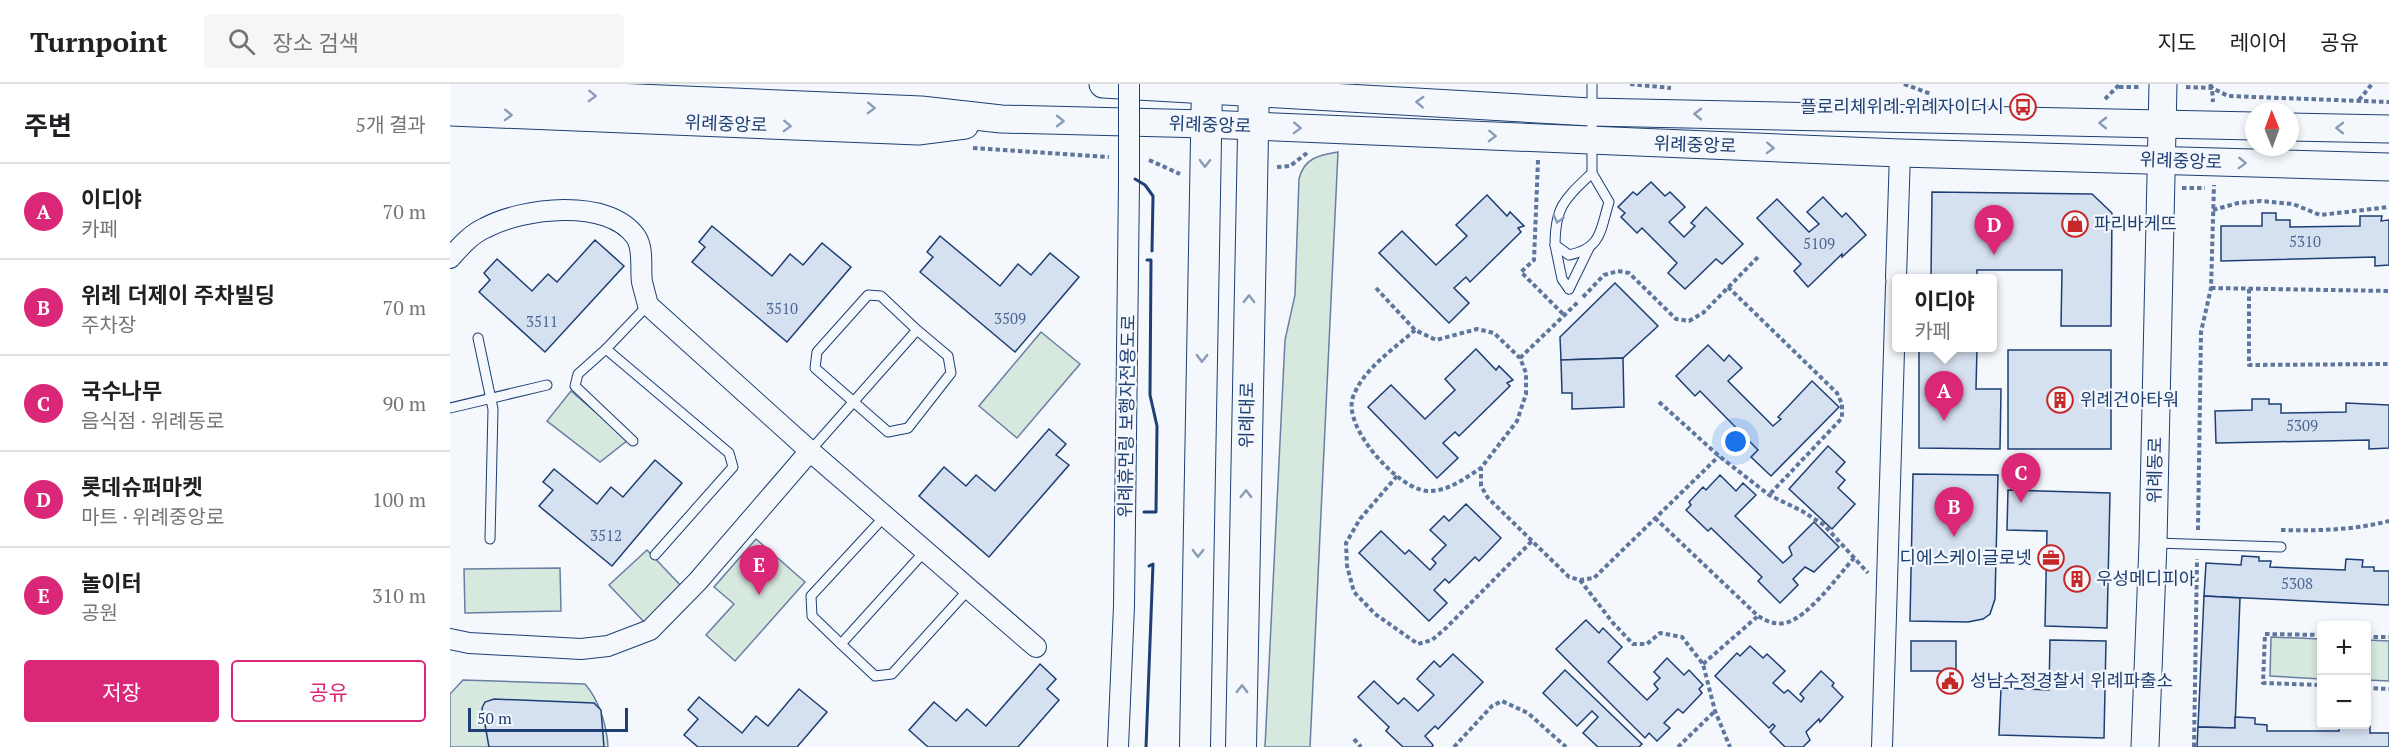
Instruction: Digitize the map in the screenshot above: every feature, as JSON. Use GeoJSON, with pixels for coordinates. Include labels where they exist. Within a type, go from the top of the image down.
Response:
{"type":"FeatureCollection","features":[{"type":"Feature","properties":{"kind":"main road","name":"위례중앙로"},"geometry":{"type":"LineString","coordinates":[[1103,84],[1254,89],[1592,112],[2245,126]]}},
{"type":"Feature","properties":{"kind":"main road","name":"위례동로"},"geometry":{"type":"LineString","coordinates":[[2145,747],[2153,543],[2163,84]]}},
{"type":"Feature","properties":{"kind":"main road"},"geometry":{"type":"LineString","coordinates":[[1195,747],[1207,88]]}},
{"type":"Feature","properties":{"kind":"main road","name":"위례대로"},"geometry":{"type":"LineString","coordinates":[[1241,747],[1254,89]]}},
{"type":"Feature","properties":{"kind":"main road","name":"위례중앙로"},"geometry":{"type":"LineString","coordinates":[[450,90],[921,110],[1001,119],[1206,124],[1900,153],[2389,167]]}},
{"type":"Feature","properties":{"kind":"main road","name":"위례중앙로"},"geometry":{"type":"LineString","coordinates":[[450,112],[918,131],[1001,119]]}},
{"type":"Feature","properties":{"kind":"main road"},"geometry":{"type":"LineString","coordinates":[[2299,127],[2389,129]]}},
{"type":"Feature","properties":{"kind":"street","name":"위례휴먼링 보행자전용도로"},"geometry":{"type":"LineString","coordinates":[[1118,747],[1124,606],[1129,84]]}},
{"type":"Feature","properties":{"kind":"street"},"geometry":{"type":"LineString","coordinates":[[1896,274],[1900,153]]}},
{"type":"Feature","properties":{"kind":"street"},"geometry":{"type":"LineString","coordinates":[[450,258],[482,229],[511,217],[553,210],[601,214],[623,225],[638,240],[642,282],[648,305],[810,451],[1036,647]]}},
{"type":"Feature","properties":{"kind":"street"},"geometry":{"type":"LineString","coordinates":[[1882,747],[1894,352]]}},
{"type":"Feature","properties":{"kind":"street"},"geometry":{"type":"LineString","coordinates":[[450,639],[469,643],[581,649],[608,646],[651,630],[698,581],[810,451]]}},
{"type":"Feature","properties":{"kind":"lane"},"geometry":{"type":"LineString","coordinates":[[1555,245],[1569,255],[1583,252],[1595,245],[1609,202],[1592,173],[1590,140],[1592,84]]}},
{"type":"Feature","properties":{"kind":"lane"},"geometry":{"type":"LineString","coordinates":[[1589,248],[1569,289],[1562,279],[1555,245],[1555,223],[1564,200],[1592,173]]}},
{"type":"Feature","properties":{"kind":"lane"},"geometry":{"type":"LineString","coordinates":[[868,295],[881,296],[948,356],[951,373],[908,428],[888,432],[853,401],[815,368],[818,352],[868,295]]}},
{"type":"Feature","properties":{"kind":"lane"},"geometry":{"type":"LineString","coordinates":[[633,441],[575,386],[578,374],[606,349],[648,305]]}},
{"type":"Feature","properties":{"kind":"lane"},"geometry":{"type":"LineString","coordinates":[[810,451],[917,330]]}},
{"type":"Feature","properties":{"kind":"lane"},"geometry":{"type":"LineString","coordinates":[[478,338],[493,408],[490,539]]}},
{"type":"Feature","properties":{"kind":"lane"},"geometry":{"type":"LineString","coordinates":[[606,349],[729,453],[733,467],[655,555]]}},
{"type":"Feature","properties":{"kind":"lane"},"geometry":{"type":"LineString","coordinates":[[450,408],[547,385]]}},
{"type":"Feature","properties":{"kind":"lane"},"geometry":{"type":"LineString","coordinates":[[885,516],[812,596],[812,616],[875,676],[892,674],[969,589]]}},
{"type":"Feature","properties":{"kind":"lane"},"geometry":{"type":"LineString","coordinates":[[2153,543],[2281,547]]}},
{"type":"Feature","properties":{"kind":"lane"},"geometry":{"type":"LineString","coordinates":[[841,644],[925,551]]}},
{"type":"Feature","properties":{"kind":"path"},"geometry":{"type":"LineString","coordinates":[[1653,85],[1659,84]]}},
{"type":"Feature","properties":{"kind":"path"},"geometry":{"type":"LineString","coordinates":[[1904,84],[1935,95]]}},
{"type":"Feature","properties":{"kind":"path"},"geometry":{"type":"LineString","coordinates":[[2210,84],[2212,88],[2228,96],[2389,102]]}},
{"type":"Feature","properties":{"kind":"path"},"geometry":{"type":"LineString","coordinates":[[2358,100],[2372,84]]}},
{"type":"Feature","properties":{"kind":"path"},"geometry":{"type":"LineString","coordinates":[[1539,138],[1534,260],[1521,272],[1565,316]]}},
{"type":"Feature","properties":{"kind":"path"},"geometry":{"type":"LineString","coordinates":[[962,148],[1115,157]]}},
{"type":"Feature","properties":{"kind":"path"},"geometry":{"type":"LineString","coordinates":[[1251,169],[1290,166],[1312,149]]}},
{"type":"Feature","properties":{"kind":"path"},"geometry":{"type":"LineString","coordinates":[[1138,159],[1150,160],[1177,174],[1205,172]]}},
{"type":"Feature","properties":{"kind":"path"},"geometry":{"type":"LineString","coordinates":[[2194,747],[2201,332],[2211,288],[2214,188]]}},
{"type":"Feature","properties":{"kind":"path"},"geometry":{"type":"LineString","coordinates":[[2213,210],[2238,203],[2261,201],[2293,204],[2320,215],[2389,207]]}},
{"type":"Feature","properties":{"kind":"path"},"geometry":{"type":"LineString","coordinates":[[1520,358],[1604,275],[1618,271],[1629,273],[1676,319],[1689,321],[1702,313],[1759,256]]}},
{"type":"Feature","properties":{"kind":"path"},"geometry":{"type":"LineString","coordinates":[[1728,287],[1837,393],[1842,404],[1842,418],[1769,495]]}},
{"type":"Feature","properties":{"kind":"path"},"geometry":{"type":"LineString","coordinates":[[1376,288],[1415,330],[1436,340],[1477,329],[1494,333],[1520,358],[1526,373],[1526,394],[1517,421],[1482,468],[1440,491],[1425,491],[1404,483],[1369,447],[1358,430],[1353,415],[1352,399],[1362,378],[1415,330]]}},
{"type":"Feature","properties":{"kind":"path"},"geometry":{"type":"LineString","coordinates":[[2211,288],[2389,291]]}},
{"type":"Feature","properties":{"kind":"path"},"geometry":{"type":"LineString","coordinates":[[2249,289],[2249,365],[2389,364]]}},
{"type":"Feature","properties":{"kind":"path"},"geometry":{"type":"LineString","coordinates":[[1659,402],[1719,456],[1769,495],[1824,525],[1886,592]]}},
{"type":"Feature","properties":{"kind":"path"},"geometry":{"type":"LineString","coordinates":[[1482,468],[1481,486],[1488,498],[1569,577],[1580,580],[1594,578],[1719,456]]}},
{"type":"Feature","properties":{"kind":"path"},"geometry":{"type":"LineString","coordinates":[[1397,476],[1360,519],[1346,543],[1347,566],[1354,592],[1375,614],[1418,644],[1432,640],[1446,628],[1532,541]]}},
{"type":"Feature","properties":{"kind":"path"},"geometry":{"type":"LineString","coordinates":[[1655,518],[1758,616],[1771,623],[1786,623],[1806,612],[1854,558]]}},
{"type":"Feature","properties":{"kind":"path"},"geometry":{"type":"LineString","coordinates":[[2270,530],[2317,531],[2365,527],[2389,521]]}},
{"type":"Feature","properties":{"kind":"path"},"geometry":{"type":"LineString","coordinates":[[1580,580],[1613,623],[1633,644],[1647,644],[1660,633],[1682,637],[1703,664],[1715,711],[1730,747]]}},
{"type":"Feature","properties":{"kind":"path"},"geometry":{"type":"LineString","coordinates":[[1703,664],[1758,616]]}},
{"type":"Feature","properties":{"kind":"path"},"geometry":{"type":"LineString","coordinates":[[2317,635],[2265,634],[2263,683],[2317,685]]}},
{"type":"Feature","properties":{"kind":"path"},"geometry":{"type":"LineString","coordinates":[[2371,637],[2389,637]]}},
{"type":"Feature","properties":{"kind":"path"},"geometry":{"type":"LineString","coordinates":[[2371,687],[2389,688]]}},
{"type":"Feature","properties":{"kind":"path"},"geometry":{"type":"LineString","coordinates":[[1454,747],[1492,706],[1502,701],[1528,713],[1566,747]]}},
{"type":"Feature","properties":{"kind":"path"},"geometry":{"type":"LineString","coordinates":[[1678,747],[1715,711]]}},
{"type":"Feature","properties":{"kind":"path"},"geometry":{"type":"LineString","coordinates":[[1354,739],[1361,747]]}},
{"type":"Feature","properties":{"kind":"shaded area"},"geometry":{"type":"Polygon","coordinates":[[[1338,152],[1310,747],[1265,747],[1285,340],[1295,295],[1299,179],[1305,166],[1313,159],[1338,152]]]}},
{"type":"Feature","properties":{"kind":"shaded area"},"geometry":{"type":"Polygon","coordinates":[[[1041,332],[1080,364],[1017,438],[979,406],[1041,332]]]}},
{"type":"Feature","properties":{"kind":"shaded area"},"geometry":{"type":"Polygon","coordinates":[[[571,391],[628,440],[600,462],[547,421],[571,391]]]}},
{"type":"Feature","properties":{"kind":"shaded area"},"geometry":{"type":"Polygon","coordinates":[[[756,539],[805,582],[735,661],[706,635],[734,604],[714,587],[756,539]]]}},
{"type":"Feature","properties":{"kind":"shaded area"},"geometry":{"type":"Polygon","coordinates":[[[647,550],[683,588],[646,624],[609,585],[647,550]]]}},
{"type":"Feature","properties":{"kind":"shaded area"},"geometry":{"type":"Polygon","coordinates":[[[560,568],[561,611],[465,613],[464,569],[560,568]]]}},
{"type":"Feature","properties":{"kind":"shaded area"},"geometry":{"type":"Polygon","coordinates":[[[2271,637],[2317,639],[2317,679],[2270,676],[2271,637]]]}},
{"type":"Feature","properties":{"kind":"shaded area"},"geometry":{"type":"Polygon","coordinates":[[[2371,640],[2389,641],[2389,681],[2371,680],[2371,640]]]}},
{"type":"Feature","properties":{"kind":"shaded area"},"geometry":{"type":"Polygon","coordinates":[[[463,680],[585,684],[601,714],[608,747],[450,747],[450,694],[463,680]]]}},
{"type":"Feature","properties":{"kind":"building"},"geometry":{"type":"Polygon","coordinates":[[[1651,182],[1665,196],[1670,192],[1685,207],[1669,222],[1684,237],[1695,226],[1691,223],[1706,207],[1743,244],[1722,264],[1716,259],[1685,289],[1668,273],[1677,263],[1642,228],[1637,233],[1621,217],[1625,213],[1618,207],[1633,192],[1637,195],[1651,182]]]}},
{"type":"Feature","properties":{"kind":"building"},"geometry":{"type":"Polygon","coordinates":[[[1932,192],[2092,194],[2112,213],[2111,326],[2061,326],[2062,270],[1977,270],[1977,274],[1931,274],[1932,192]]]}},
{"type":"Feature","properties":{"kind":"building"},"geometry":{"type":"Polygon","coordinates":[[[1487,195],[1507,216],[1510,212],[1524,226],[1518,228],[1521,232],[1470,282],[1466,277],[1454,288],[1469,303],[1449,323],[1379,253],[1402,231],[1436,265],[1467,236],[1456,225],[1487,195]]]}},
{"type":"Feature","properties":{"kind":"building"},"geometry":{"type":"Polygon","coordinates":[[[1823,197],[1842,217],[1846,213],[1866,235],[1842,257],[1842,254],[1808,287],[1794,271],[1801,264],[1757,218],[1777,199],[1809,232],[1819,224],[1807,212],[1823,197]]]}},
{"type":"Feature","properties":{"kind":"building"},"geometry":{"type":"Polygon","coordinates":[[[2262,213],[2276,213],[2276,220],[2290,220],[2290,227],[2360,226],[2360,216],[2382,216],[2381,221],[2389,220],[2389,265],[2375,266],[2375,257],[2221,261],[2221,226],[2262,226],[2262,213]]]}},
{"type":"Feature","properties":{"kind":"building"},"geometry":{"type":"Polygon","coordinates":[[[712,226],[772,276],[790,254],[803,265],[822,243],[851,267],[787,342],[692,262],[705,247],[699,242],[712,226]]]}},
{"type":"Feature","properties":{"kind":"building"},"geometry":{"type":"Polygon","coordinates":[[[940,236],[1000,286],[1018,264],[1031,275],[1050,253],[1079,277],[1015,352],[920,272],[933,257],[927,252],[940,236]]]}},
{"type":"Feature","properties":{"kind":"building"},"geometry":{"type":"Polygon","coordinates":[[[595,240],[624,266],[545,352],[479,292],[490,280],[484,273],[497,259],[532,291],[548,274],[557,282],[595,240]]]}},
{"type":"Feature","properties":{"kind":"building"},"geometry":{"type":"Polygon","coordinates":[[[1615,283],[1658,326],[1623,358],[1561,360],[1560,337],[1615,283]]]}},
{"type":"Feature","properties":{"kind":"building"},"geometry":{"type":"Polygon","coordinates":[[[1708,345],[1724,361],[1729,355],[1742,368],[1728,381],[1773,426],[1781,419],[1778,417],[1812,381],[1839,407],[1771,476],[1751,457],[1758,450],[1700,391],[1695,396],[1676,376],[1708,345]]]}},
{"type":"Feature","properties":{"kind":"building"},"geometry":{"type":"Polygon","coordinates":[[[1476,349],[1496,370],[1499,366],[1513,380],[1507,383],[1510,386],[1459,436],[1455,432],[1443,443],[1458,458],[1437,478],[1368,407],[1391,385],[1425,419],[1455,390],[1445,379],[1476,349]]]}},
{"type":"Feature","properties":{"kind":"building","name":"위례건아타워"},"geometry":{"type":"Polygon","coordinates":[[[2008,350],[2111,350],[2111,449],[2008,449],[2008,350]]]}},
{"type":"Feature","properties":{"kind":"building"},"geometry":{"type":"Polygon","coordinates":[[[1919,352],[1977,352],[1976,389],[2001,389],[2000,449],[1919,448],[1919,352]]]}},
{"type":"Feature","properties":{"kind":"building"},"geometry":{"type":"Polygon","coordinates":[[[1623,358],[1624,407],[1572,409],[1572,393],[1562,393],[1561,360],[1623,358]]]}},
{"type":"Feature","properties":{"kind":"building"},"geometry":{"type":"Polygon","coordinates":[[[2252,399],[2269,399],[2269,404],[2281,404],[2281,413],[2346,412],[2346,403],[2389,405],[2389,448],[2369,449],[2369,440],[2216,443],[2215,411],[2252,410],[2252,399]]]}},
{"type":"Feature","properties":{"kind":"building"},"geometry":{"type":"Polygon","coordinates":[[[1049,429],[1066,444],[1056,455],[1069,465],[989,557],[919,496],[944,467],[966,486],[976,475],[995,491],[1049,429]]]}},
{"type":"Feature","properties":{"kind":"building"},"geometry":{"type":"Polygon","coordinates":[[[1828,446],[1845,462],[1836,472],[1845,480],[1838,488],[1855,504],[1832,529],[1789,489],[1828,446]]]}},
{"type":"Feature","properties":{"kind":"building"},"geometry":{"type":"Polygon","coordinates":[[[655,460],[682,483],[612,566],[539,506],[553,490],[543,482],[554,469],[597,504],[611,487],[623,497],[655,460]]]}},
{"type":"Feature","properties":{"kind":"building"},"geometry":{"type":"Polygon","coordinates":[[[1913,474],[1998,475],[1995,599],[1990,614],[1983,619],[1968,622],[1910,621],[1913,474]]]}},
{"type":"Feature","properties":{"kind":"building"},"geometry":{"type":"Polygon","coordinates":[[[1720,475],[1736,491],[1743,483],[1756,495],[1735,516],[1783,563],[1792,555],[1789,547],[1814,522],[1839,547],[1814,572],[1805,567],[1793,579],[1798,585],[1780,603],[1758,581],[1762,577],[1711,528],[1708,531],[1686,510],[1691,505],[1689,502],[1703,487],[1706,490],[1720,475]]]}},
{"type":"Feature","properties":{"kind":"building","name":"우성메디피아"},"geometry":{"type":"Polygon","coordinates":[[[2008,490],[2110,493],[2107,628],[2045,626],[2047,531],[2007,530],[2008,490]]]}},
{"type":"Feature","properties":{"kind":"building"},"geometry":{"type":"Polygon","coordinates":[[[1466,504],[1501,538],[1479,561],[1475,557],[1449,583],[1445,579],[1434,590],[1447,603],[1429,621],[1359,553],[1381,531],[1405,554],[1409,550],[1430,570],[1436,563],[1432,559],[1446,545],[1430,530],[1444,516],[1449,521],[1466,504]]]}},
{"type":"Feature","properties":{"kind":"building"},"geometry":{"type":"Polygon","coordinates":[[[2242,556],[2259,557],[2259,561],[2271,561],[2270,567],[2345,570],[2346,559],[2363,560],[2362,567],[2374,567],[2374,571],[2389,571],[2389,605],[2204,596],[2206,563],[2241,565],[2242,556]]]}},
{"type":"Feature","properties":{"kind":"building"},"geometry":{"type":"Polygon","coordinates":[[[2204,596],[2240,598],[2235,728],[2198,727],[2204,596]]]}},
{"type":"Feature","properties":{"kind":"building"},"geometry":{"type":"Polygon","coordinates":[[[1586,620],[1599,633],[1603,628],[1622,647],[1608,662],[1647,700],[1658,689],[1654,684],[1660,678],[1654,672],[1667,658],[1684,675],[1689,670],[1703,685],[1699,689],[1702,693],[1683,713],[1678,709],[1664,723],[1670,728],[1657,741],[1649,733],[1645,738],[1556,649],[1586,620]]]}},
{"type":"Feature","properties":{"kind":"building"},"geometry":{"type":"Polygon","coordinates":[[[2050,640],[2106,641],[2104,738],[1999,735],[2001,688],[2049,690],[2050,640]]]}},
{"type":"Feature","properties":{"kind":"building"},"geometry":{"type":"Polygon","coordinates":[[[1911,641],[1956,641],[1956,671],[1911,671],[1911,641]]]}},
{"type":"Feature","properties":{"kind":"building"},"geometry":{"type":"Polygon","coordinates":[[[1750,646],[1763,658],[1767,654],[1785,671],[1773,683],[1784,693],[1788,690],[1801,702],[1804,698],[1800,694],[1821,671],[1834,683],[1832,686],[1843,697],[1820,722],[1819,719],[1806,732],[1810,740],[1803,747],[1785,747],[1770,732],[1775,726],[1773,724],[1769,728],[1715,676],[1737,653],[1740,656],[1750,646]]]}},
{"type":"Feature","properties":{"kind":"building"},"geometry":{"type":"Polygon","coordinates":[[[1453,654],[1483,682],[1438,729],[1435,726],[1425,736],[1433,745],[1432,747],[1403,747],[1386,731],[1389,727],[1358,697],[1374,681],[1398,704],[1404,698],[1418,711],[1434,695],[1417,679],[1434,661],[1440,667],[1453,654]]]}},
{"type":"Feature","properties":{"kind":"building"},"geometry":{"type":"Polygon","coordinates":[[[1040,664],[1056,679],[1047,689],[1059,700],[1018,747],[928,747],[909,730],[934,702],[956,721],[967,709],[986,726],[1040,664]]]}},
{"type":"Feature","properties":{"kind":"building"},"geometry":{"type":"Polygon","coordinates":[[[1565,670],[1642,744],[1639,747],[1598,747],[1583,733],[1598,717],[1592,711],[1577,726],[1543,693],[1565,670]]]}},
{"type":"Feature","properties":{"kind":"building"},"geometry":{"type":"Polygon","coordinates":[[[799,689],[827,712],[797,747],[698,747],[684,735],[698,719],[688,710],[699,697],[742,733],[756,716],[768,726],[799,689]]]}},
{"type":"Feature","properties":{"kind":"building"},"geometry":{"type":"Polygon","coordinates":[[[494,699],[594,703],[601,710],[604,747],[489,747],[482,708],[485,702],[494,699]]]}},
{"type":"Feature","properties":{"kind":"building"},"geometry":{"type":"Polygon","coordinates":[[[2235,717],[2255,718],[2255,724],[2267,725],[2267,731],[2370,729],[2370,733],[2389,733],[2389,747],[2197,747],[2198,727],[2235,728],[2235,717]]]}},
{"type":"Feature","properties":{"kind":"wall"},"geometry":{"type":"LineString","coordinates":[[1135,179],[1145,185],[1153,196],[1152,251]]}},
{"type":"Feature","properties":{"kind":"wall"},"geometry":{"type":"LineString","coordinates":[[1144,512],[1156,512],[1157,426],[1150,395],[1151,260],[1147,260]]}},
{"type":"Feature","properties":{"kind":"wall"},"geometry":{"type":"LineString","coordinates":[[1146,747],[1153,564],[1149,566]]}},
{"type":"Feature","properties":{"kind":"place","name":"플로리체위례.위례자이더시"},"geometry":{"type":"Point","coordinates":[2023,107]}},
{"type":"Feature","properties":{"kind":"place","name":"파리바게뜨"},"geometry":{"type":"Point","coordinates":[2075,224]}},
{"type":"Feature","properties":{"kind":"place","name":"롯데슈퍼마켓"},"geometry":{"type":"Point","coordinates":[1994,255]}},
{"type":"Feature","properties":{"kind":"place","name":"위례건아타워"},"geometry":{"type":"Point","coordinates":[2060,400]}},
{"type":"Feature","properties":{"kind":"place","name":"이디야"},"geometry":{"type":"Point","coordinates":[1944,421]}},
{"type":"Feature","properties":{"kind":"place","name":"국수나무"},"geometry":{"type":"Point","coordinates":[2021,503]}},
{"type":"Feature","properties":{"kind":"place","name":"위례 더제이 주차빌딩"},"geometry":{"type":"Point","coordinates":[1954,537]}},
{"type":"Feature","properties":{"kind":"place","name":"디에스케이글로넷"},"geometry":{"type":"Point","coordinates":[2051,558]}},
{"type":"Feature","properties":{"kind":"place","name":"우성메디피아"},"geometry":{"type":"Point","coordinates":[2077,579]}},
{"type":"Feature","properties":{"kind":"place","name":"놀이터"},"geometry":{"type":"Point","coordinates":[759,595]}},
{"type":"Feature","properties":{"kind":"place","name":"성남수정경찰서 위례파출소"},"geometry":{"type":"Point","coordinates":[1950,681]}}]}
